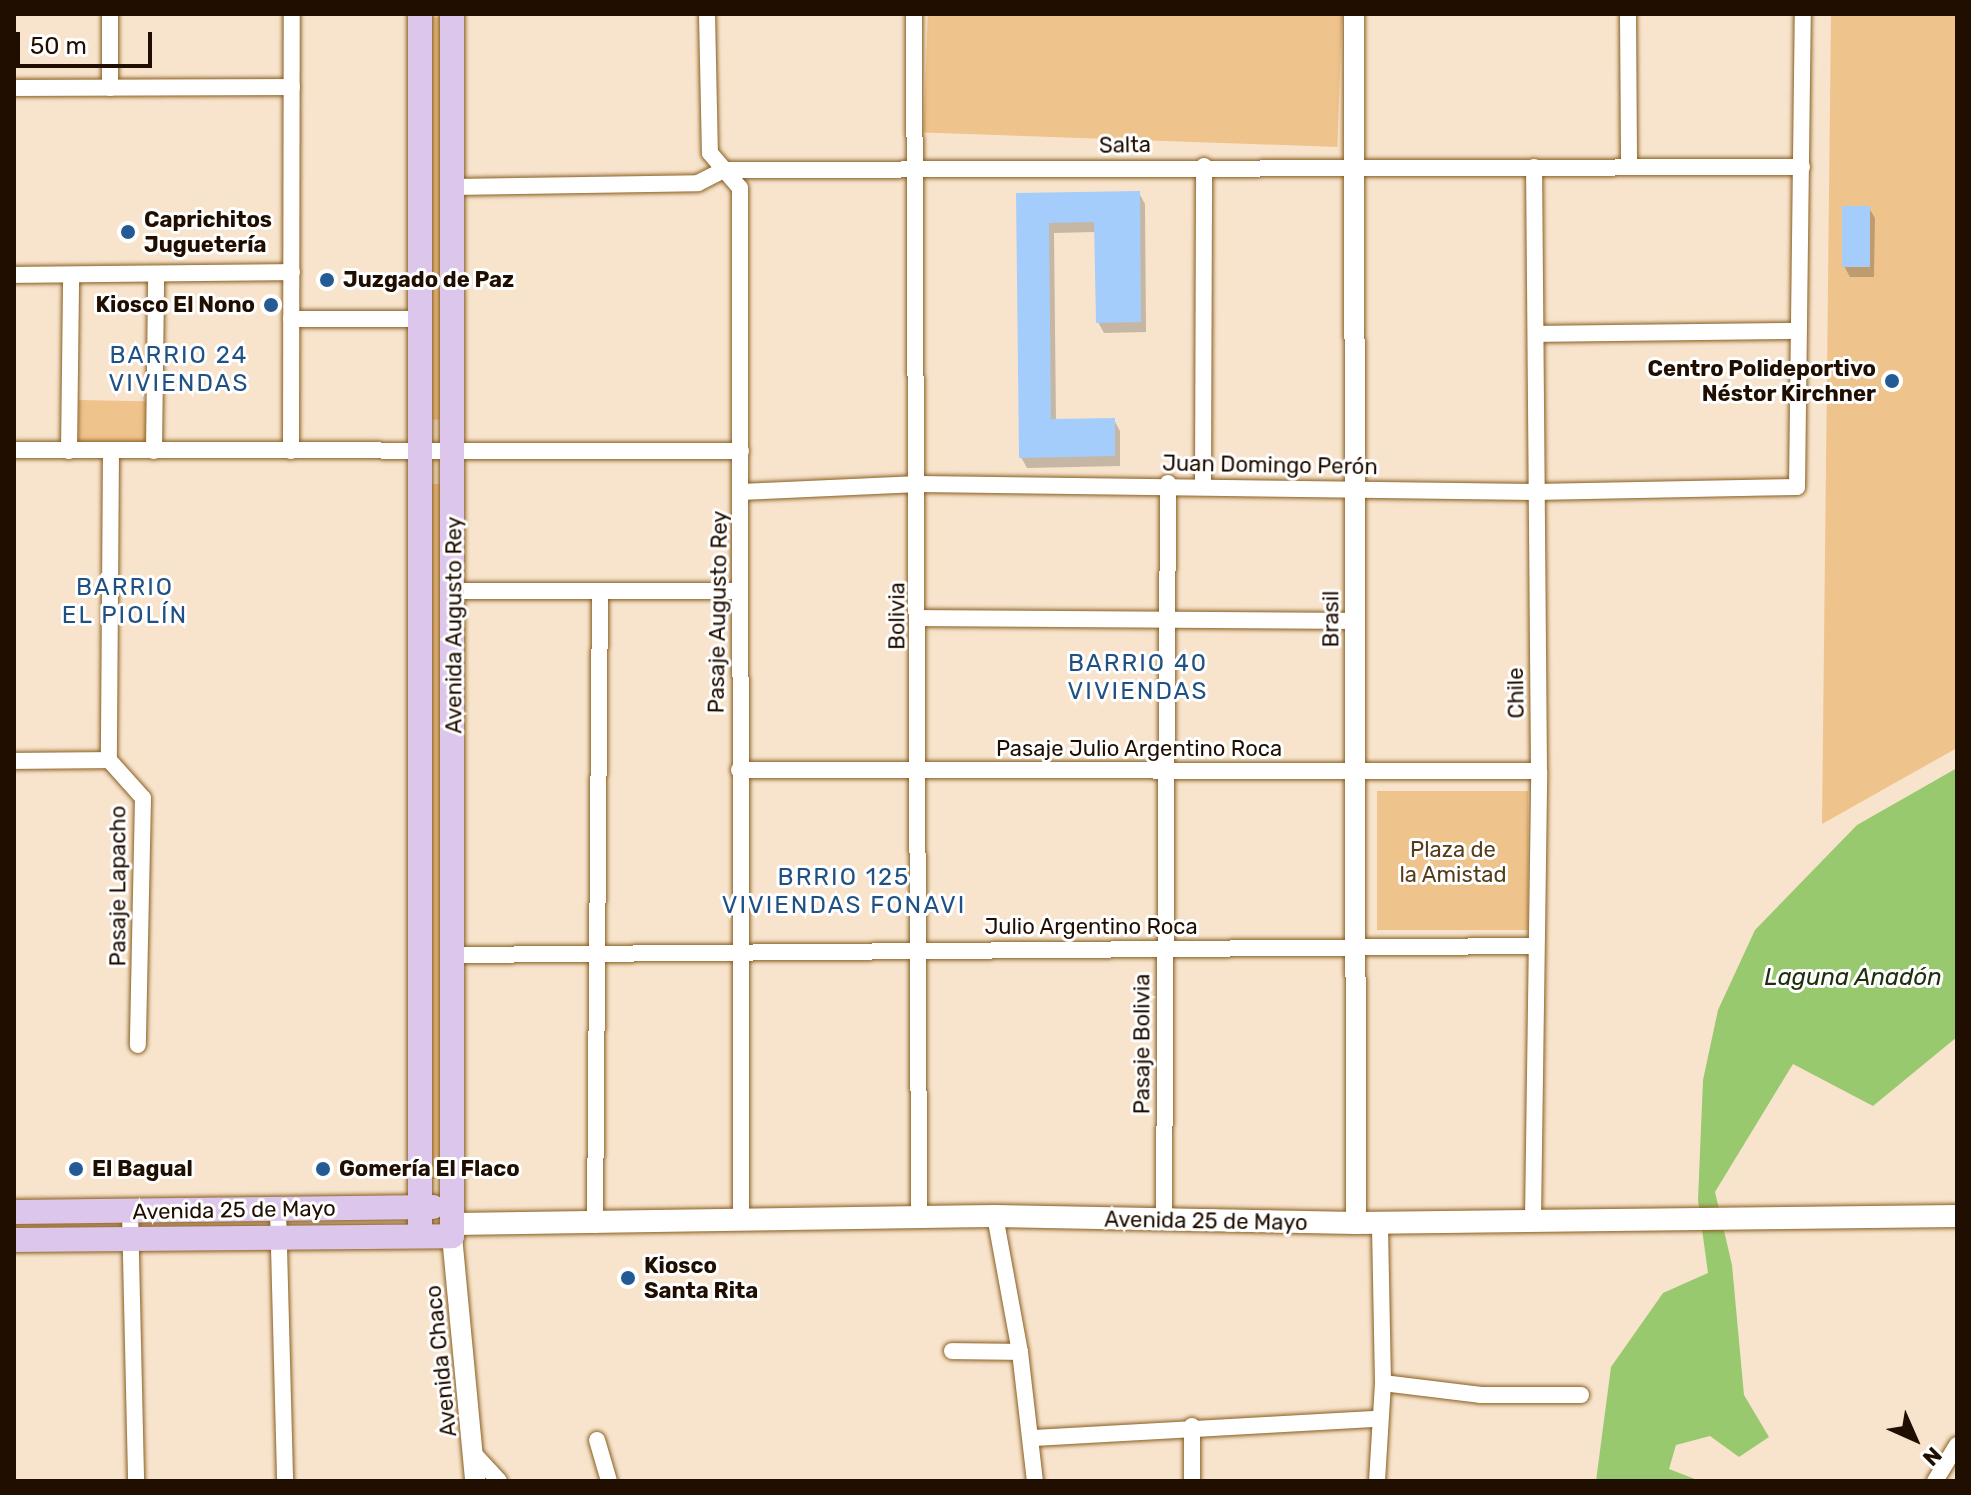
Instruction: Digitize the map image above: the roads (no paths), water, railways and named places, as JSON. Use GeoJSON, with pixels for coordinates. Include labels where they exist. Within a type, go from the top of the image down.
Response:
{"type":"FeatureCollection","features":[{"type":"Feature","properties":{"kind":"main road","name":"Avenida Augusto Rey"},"geometry":{"type":"LineString","coordinates":[[420,14],[420,1235]]}},
{"type":"Feature","properties":{"kind":"main road","name":"Avenida Augusto Rey"},"geometry":{"type":"LineString","coordinates":[[452,14],[454,1223]]}},
{"type":"Feature","properties":{"kind":"main road","name":"Avenida 25 de Mayo"},"geometry":{"type":"LineString","coordinates":[[14,1212],[420,1207],[454,1223]]}},
{"type":"Feature","properties":{"kind":"main road","name":"Avenida 25 de Mayo"},"geometry":{"type":"LineString","coordinates":[[14,1240],[420,1235],[454,1223],[595,1225],[995,1216],[1380,1223],[1775,1214],[1957,1216]]}},
{"type":"Feature","properties":{"kind":"street"},"geometry":{"type":"LineString","coordinates":[[110,14],[110,88]]}},
{"type":"Feature","properties":{"kind":"street"},"geometry":{"type":"LineString","coordinates":[[291,451],[292,14]]}},
{"type":"Feature","properties":{"kind":"street","name":"Pasaje Augusto Rey"},"geometry":{"type":"LineString","coordinates":[[707,14],[710,153],[740,188],[741,1222]]}},
{"type":"Feature","properties":{"kind":"street","name":"Bolivia"},"geometry":{"type":"LineString","coordinates":[[914,14],[919,484],[915,949],[919,1217]]}},
{"type":"Feature","properties":{"kind":"street","name":"Brasil"},"geometry":{"type":"LineString","coordinates":[[1354,14],[1356,1223]]}},
{"type":"Feature","properties":{"kind":"street"},"geometry":{"type":"LineString","coordinates":[[1628,14],[1629,166]]}},
{"type":"Feature","properties":{"kind":"street"},"geometry":{"type":"LineString","coordinates":[[1536,334],[1798,331],[1803,14]]}},
{"type":"Feature","properties":{"kind":"street"},"geometry":{"type":"LineString","coordinates":[[14,88],[292,87]]}},
{"type":"Feature","properties":{"kind":"street"},"geometry":{"type":"LineString","coordinates":[[1203,483],[1204,166]]}},
{"type":"Feature","properties":{"kind":"street","name":"Salta"},"geometry":{"type":"LineString","coordinates":[[453,187],[698,183],[724,170],[914,171],[1204,166],[1354,169],[1802,167]]}},
{"type":"Feature","properties":{"kind":"street","name":"Chile"},"geometry":{"type":"LineString","coordinates":[[1533,1219],[1534,946],[1539,771],[1534,167]]}},
{"type":"Feature","properties":{"kind":"street"},"geometry":{"type":"LineString","coordinates":[[14,275],[156,276],[292,272]]}},
{"type":"Feature","properties":{"kind":"street"},"geometry":{"type":"LineString","coordinates":[[69,451],[71,276]]}},
{"type":"Feature","properties":{"kind":"street"},"geometry":{"type":"LineString","coordinates":[[154,451],[156,276]]}},
{"type":"Feature","properties":{"kind":"street"},"geometry":{"type":"LineString","coordinates":[[291,319],[421,319]]}},
{"type":"Feature","properties":{"kind":"street","name":"Juan Domingo Perón"},"geometry":{"type":"LineString","coordinates":[[741,492],[919,484],[1203,483],[1535,492],[1797,487],[1798,331]]}},
{"type":"Feature","properties":{"kind":"street"},"geometry":{"type":"LineString","coordinates":[[14,450],[741,451]]}},
{"type":"Feature","properties":{"kind":"street"},"geometry":{"type":"LineString","coordinates":[[14,761],[109,760],[111,451]]}},
{"type":"Feature","properties":{"kind":"street","name":"Pasaje Bolivia"},"geometry":{"type":"LineString","coordinates":[[1164,1221],[1168,483]]}},
{"type":"Feature","properties":{"kind":"street"},"geometry":{"type":"LineString","coordinates":[[454,591],[740,591]]}},
{"type":"Feature","properties":{"kind":"street"},"geometry":{"type":"LineString","coordinates":[[595,1225],[600,593]]}},
{"type":"Feature","properties":{"kind":"street"},"geometry":{"type":"LineString","coordinates":[[919,618],[1355,621]]}},
{"type":"Feature","properties":{"kind":"street","name":"Pasaje Lapacho"},"geometry":{"type":"LineString","coordinates":[[109,760],[143,798],[138,1045]]}},
{"type":"Feature","properties":{"kind":"street","name":"Pasaje Julio Argentino Roca"},"geometry":{"type":"LineString","coordinates":[[739,770],[1539,771]]}},
{"type":"Feature","properties":{"kind":"street","name":"Julio Argentino Roca"},"geometry":{"type":"LineString","coordinates":[[455,955],[1534,946]]}},
{"type":"Feature","properties":{"kind":"street"},"geometry":{"type":"LineString","coordinates":[[278,1209],[285,1481]]}},
{"type":"Feature","properties":{"kind":"street"},"geometry":{"type":"LineString","coordinates":[[130,1212],[136,1481]]}},
{"type":"Feature","properties":{"kind":"street"},"geometry":{"type":"LineString","coordinates":[[995,1216],[1033,1438],[1035,1481]]}},
{"type":"Feature","properties":{"kind":"street","name":"Avenida Chaco"},"geometry":{"type":"LineString","coordinates":[[454,1223],[475,1481]]}},
{"type":"Feature","properties":{"kind":"street"},"geometry":{"type":"LineString","coordinates":[[1377,1481],[1378,1419],[1383,1383],[1380,1223]]}},
{"type":"Feature","properties":{"kind":"street"},"geometry":{"type":"LineString","coordinates":[[952,1351],[1020,1352]]}},
{"type":"Feature","properties":{"kind":"street"},"geometry":{"type":"LineString","coordinates":[[1383,1383],[1481,1395],[1581,1395]]}},
{"type":"Feature","properties":{"kind":"street"},"geometry":{"type":"LineString","coordinates":[[1033,1438],[1192,1426],[1378,1419]]}},
{"type":"Feature","properties":{"kind":"street"},"geometry":{"type":"LineString","coordinates":[[1192,1426],[1192,1481]]}},
{"type":"Feature","properties":{"kind":"street"},"geometry":{"type":"LineString","coordinates":[[597,1440],[609,1481]]}},
{"type":"Feature","properties":{"kind":"street"},"geometry":{"type":"LineString","coordinates":[[1935,1481],[1957,1445]]}},
{"type":"Feature","properties":{"kind":"street"},"geometry":{"type":"LineString","coordinates":[[475,1455],[499,1481]]}},
{"type":"Feature","properties":{"kind":"water","name":"Laguna Anadón"},"geometry":{"type":"Polygon","coordinates":[[[1957,768],[1957,1037],[1873,1106],[1793,1064],[1715,1192],[1732,1265],[1744,1395],[1769,1437],[1739,1457],[1710,1436],[1676,1445],[1669,1469],[1700,1481],[1596,1481],[1611,1367],[1663,1293],[1708,1273],[1698,1200],[1703,1080],[1718,1010],[1755,930],[1857,825],[1957,768]]]}},
{"type":"Feature","properties":{"kind":"place","name":"Caprichitos Juguetería"},"geometry":{"type":"Point","coordinates":[128,232]}},
{"type":"Feature","properties":{"kind":"place","name":"Juzgado de Paz"},"geometry":{"type":"Point","coordinates":[327,280]}},
{"type":"Feature","properties":{"kind":"place","name":"Kiosco El Nono"},"geometry":{"type":"Point","coordinates":[271,305]}},
{"type":"Feature","properties":{"kind":"place","name":"Centro Polideportivo Néstor Kirchner"},"geometry":{"type":"Point","coordinates":[1892,381]}},
{"type":"Feature","properties":{"kind":"place","name":"El Bagual"},"geometry":{"type":"Point","coordinates":[76,1169]}},
{"type":"Feature","properties":{"kind":"place","name":"Gomería El Flaco"},"geometry":{"type":"Point","coordinates":[323,1169]}},
{"type":"Feature","properties":{"kind":"place","name":"Kiosco Santa Rita"},"geometry":{"type":"Point","coordinates":[628,1278]}},
{"type":"Feature","properties":{"kind":"district","name":"BARRIO 24 VIVIENDAS"},"geometry":{"type":"Point","coordinates":[179,370]}},
{"type":"Feature","properties":{"kind":"district","name":"BARRIO EL PIOLÍN"},"geometry":{"type":"Point","coordinates":[125,602]}},
{"type":"Feature","properties":{"kind":"district","name":"BARRIO 40 VIVIENDAS"},"geometry":{"type":"Point","coordinates":[1138,678]}},
{"type":"Feature","properties":{"kind":"district","name":"BRRIO 125 VIVIENDAS FONAVI"},"geometry":{"type":"Point","coordinates":[844,892]}},
{"type":"Feature","properties":{"kind":"park label","name":"Plaza de la Amistad"},"geometry":{"type":"Point","coordinates":[1453,862]}}]}
